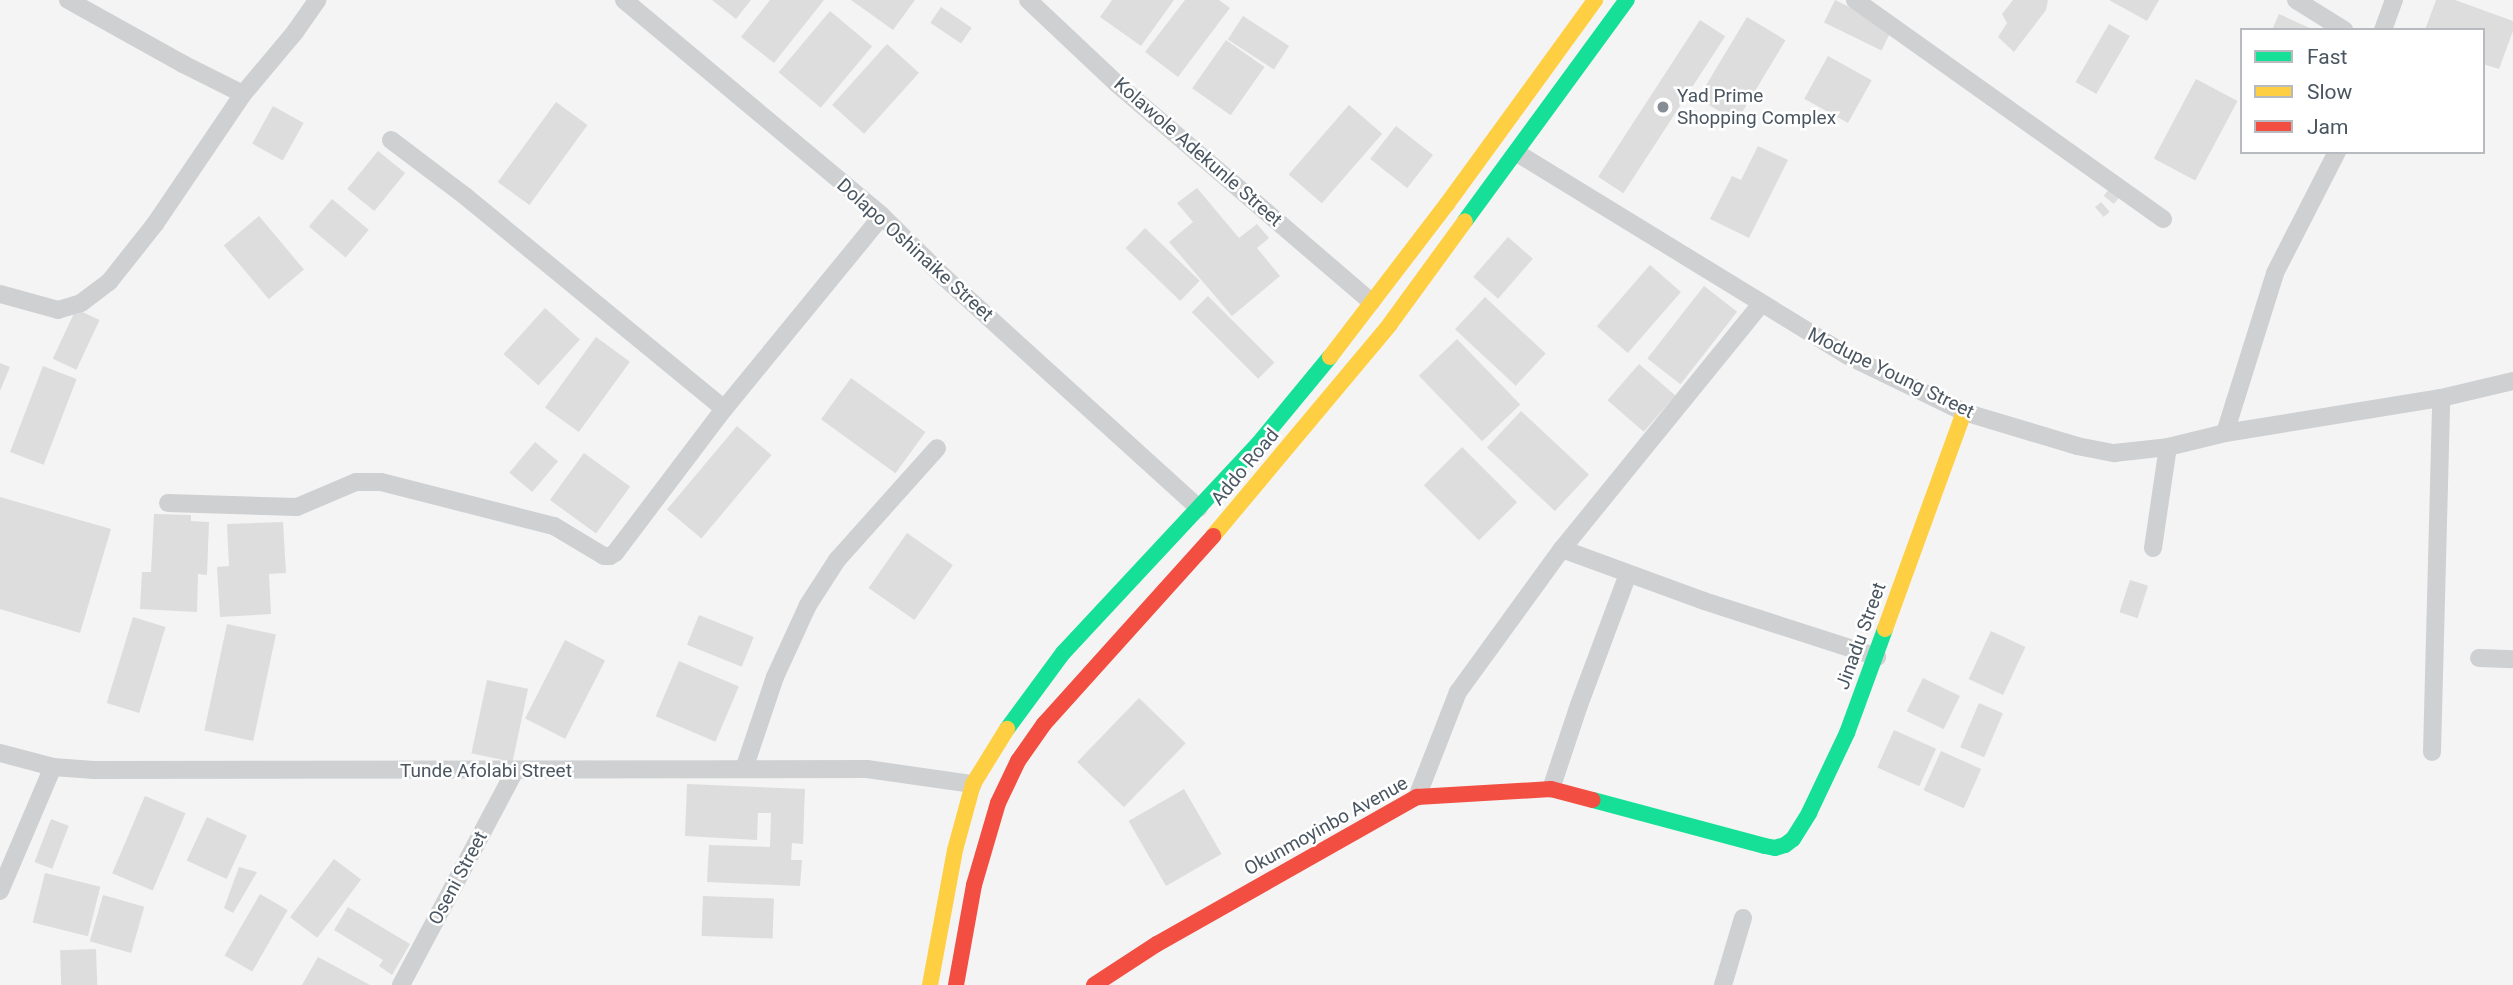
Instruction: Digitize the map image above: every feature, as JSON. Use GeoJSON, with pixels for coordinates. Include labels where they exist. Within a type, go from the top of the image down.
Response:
{"type":"FeatureCollection","features":[{"type":"Feature","properties":{"kind":"main road","name":"Addo Road"},"geometry":{"type":"LineString","coordinates":[[956,985],[974,885],[998,803],[1018,761],[1044,724],[1139,615],[1235,512],[1390,324],[1628,0]]}},
{"type":"Feature","properties":{"kind":"main road","name":"Addo Road"},"geometry":{"type":"LineString","coordinates":[[930,985],[955,850],[973,784],[1018,711],[1063,653],[1199,508],[1311,382],[1447,204],[1590,2]]}},
{"type":"Feature","properties":{"kind":"main road","name":"Jinadu Street"},"geometry":{"type":"LineString","coordinates":[[1765,846],[1775,848],[1793,839],[1809,813],[1847,733],[1877,657],[1964,412]]}},
{"type":"Feature","properties":{"kind":"main road","name":"Okunmoyinbo Avenue"},"geometry":{"type":"LineString","coordinates":[[1094,985],[1157,944],[1417,797],[1551,789],[1765,846]]}},
{"type":"Feature","properties":{"kind":"street"},"geometry":{"type":"LineString","coordinates":[[68,0],[243,94]]}},
{"type":"Feature","properties":{"kind":"street"},"geometry":{"type":"LineString","coordinates":[[0,294],[58,310],[81,303],[109,282],[155,224],[243,94],[295,32],[317,0]]}},
{"type":"Feature","properties":{"kind":"street","name":"Dolapo Oshinaike Street"},"geometry":{"type":"LineString","coordinates":[[624,0],[882,216],[944,277],[1199,508]]}},
{"type":"Feature","properties":{"kind":"street","name":"Kolawole Adekunle Street"},"geometry":{"type":"LineString","coordinates":[[1028,0],[1117,83],[1371,302]]}},
{"type":"Feature","properties":{"kind":"street"},"geometry":{"type":"LineString","coordinates":[[1855,0],[2163,219]]}},
{"type":"Feature","properties":{"kind":"street"},"geometry":{"type":"LineString","coordinates":[[2296,0],[2341,28]]}},
{"type":"Feature","properties":{"kind":"street"},"geometry":{"type":"LineString","coordinates":[[2385,28],[2394,0]]}},
{"type":"Feature","properties":{"kind":"street"},"geometry":{"type":"LineString","coordinates":[[1590,2],[1613,19]]}},
{"type":"Feature","properties":{"kind":"street"},"geometry":{"type":"LineString","coordinates":[[391,141],[465,196],[723,408]]}},
{"type":"Feature","properties":{"kind":"street","name":"Modupe Young Street"},"geometry":{"type":"LineString","coordinates":[[1517,153],[1849,356],[1964,412],[2077,446],[2114,453],[2168,447],[2225,433],[2441,398],[2513,382]]}},
{"type":"Feature","properties":{"kind":"street"},"geometry":{"type":"LineString","coordinates":[[2225,433],[2275,273],[2336,154]]}},
{"type":"Feature","properties":{"kind":"street"},"geometry":{"type":"LineString","coordinates":[[168,503],[296,507],[356,482],[381,482],[554,526],[604,556],[610,556],[615,553],[723,408],[882,216]]}},
{"type":"Feature","properties":{"kind":"street"},"geometry":{"type":"LineString","coordinates":[[1417,797],[1458,692],[1562,549],[1761,304]]}},
{"type":"Feature","properties":{"kind":"street"},"geometry":{"type":"LineString","coordinates":[[2432,752],[2441,398]]}},
{"type":"Feature","properties":{"kind":"street"},"geometry":{"type":"LineString","coordinates":[[2153,548],[2168,447]]}},
{"type":"Feature","properties":{"kind":"street"},"geometry":{"type":"LineString","coordinates":[[744,769],[775,677],[807,605],[837,560],[937,448]]}},
{"type":"Feature","properties":{"kind":"street"},"geometry":{"type":"LineString","coordinates":[[1562,549],[1877,657]]}},
{"type":"Feature","properties":{"kind":"street"},"geometry":{"type":"LineString","coordinates":[[1551,789],[1578,705],[1629,574]]}},
{"type":"Feature","properties":{"kind":"street"},"geometry":{"type":"LineString","coordinates":[[2479,658],[2513,659]]}},
{"type":"Feature","properties":{"kind":"street","name":"Tunde Afolabi Street"},"geometry":{"type":"LineString","coordinates":[[0,752],[53,767],[214,772],[867,769],[973,784]]}},
{"type":"Feature","properties":{"kind":"street"},"geometry":{"type":"LineString","coordinates":[[0,891],[53,767]]}},
{"type":"Feature","properties":{"kind":"street","name":"Oseni Street"},"geometry":{"type":"LineString","coordinates":[[401,985],[515,771]]}},
{"type":"Feature","properties":{"kind":"street"},"geometry":{"type":"LineString","coordinates":[[1723,985],[1743,918]]}},
{"type":"Feature","properties":{"kind":"building"},"geometry":{"type":"Polygon","coordinates":[[[712,0],[751,0],[736,19],[712,0]]]}},
{"type":"Feature","properties":{"kind":"building"},"geometry":{"type":"Polygon","coordinates":[[[770,0],[824,0],[774,63],[741,37],[770,0]]]}},
{"type":"Feature","properties":{"kind":"building"},"geometry":{"type":"Polygon","coordinates":[[[851,0],[915,0],[893,30],[851,0]]]}},
{"type":"Feature","properties":{"kind":"building"},"geometry":{"type":"Polygon","coordinates":[[[1112,0],[1174,0],[1141,46],[1100,17],[1112,0]]]}},
{"type":"Feature","properties":{"kind":"building"},"geometry":{"type":"Polygon","coordinates":[[[1185,0],[1219,0],[1230,8],[1178,77],[1145,52],[1185,0]]]}},
{"type":"Feature","properties":{"kind":"building"},"geometry":{"type":"Polygon","coordinates":[[[1835,0],[1893,28],[1882,51],[1824,22],[1835,0]]]}},
{"type":"Feature","properties":{"kind":"building"},"geometry":{"type":"Polygon","coordinates":[[[2013,0],[2048,0],[2046,10],[2014,52],[1998,37],[2007,23],[2002,14],[2013,0]]]}},
{"type":"Feature","properties":{"kind":"building"},"geometry":{"type":"Polygon","coordinates":[[[2109,0],[2159,0],[2147,21],[2109,0]]]}},
{"type":"Feature","properties":{"kind":"building"},"geometry":{"type":"Polygon","coordinates":[[[2436,0],[2455,0],[2513,21],[2513,31],[2499,69],[2485,65],[2485,28],[2426,28],[2436,0]]]}},
{"type":"Feature","properties":{"kind":"building"},"geometry":{"type":"Polygon","coordinates":[[[941,7],[972,28],[961,43],[930,23],[941,7]]]}},
{"type":"Feature","properties":{"kind":"building"},"geometry":{"type":"Polygon","coordinates":[[[830,11],[872,46],[821,108],[779,72],[830,11]]]}},
{"type":"Feature","properties":{"kind":"building"},"geometry":{"type":"Polygon","coordinates":[[[2279,14],[2310,28],[2273,28],[2279,14]]]}},
{"type":"Feature","properties":{"kind":"building"},"geometry":{"type":"Polygon","coordinates":[[[1243,16],[1289,46],[1274,69],[1228,39],[1243,16]]]}},
{"type":"Feature","properties":{"kind":"building"},"geometry":{"type":"Polygon","coordinates":[[[1747,17],[1786,40],[1737,122],[1698,98],[1747,17]]]}},
{"type":"Feature","properties":{"kind":"building","name":"Yad Prime Shopping Complex"},"geometry":{"type":"Polygon","coordinates":[[[1700,20],[1725,36],[1623,193],[1598,177],[1700,20]]]}},
{"type":"Feature","properties":{"kind":"building"},"geometry":{"type":"Polygon","coordinates":[[[2109,24],[2130,36],[2096,94],[2076,82],[2109,24]]]}},
{"type":"Feature","properties":{"kind":"building"},"geometry":{"type":"Polygon","coordinates":[[[1226,40],[1265,67],[1231,115],[1192,88],[1226,40]]]}},
{"type":"Feature","properties":{"kind":"building"},"geometry":{"type":"Polygon","coordinates":[[[887,44],[919,73],[864,134],[832,105],[887,44]]]}},
{"type":"Feature","properties":{"kind":"building"},"geometry":{"type":"Polygon","coordinates":[[[1828,56],[1872,80],[1848,123],[1804,99],[1828,56]]]}},
{"type":"Feature","properties":{"kind":"building"},"geometry":{"type":"Polygon","coordinates":[[[2196,79],[2237,101],[2195,181],[2154,158],[2196,79]]]}},
{"type":"Feature","properties":{"kind":"building"},"geometry":{"type":"Polygon","coordinates":[[[556,102],[588,125],[529,205],[498,182],[556,102]]]}},
{"type":"Feature","properties":{"kind":"building"},"geometry":{"type":"Polygon","coordinates":[[[1349,105],[1382,134],[1322,203],[1289,174],[1349,105]]]}},
{"type":"Feature","properties":{"kind":"building"},"geometry":{"type":"Polygon","coordinates":[[[273,106],[304,123],[283,161],[252,144],[273,106]]]}},
{"type":"Feature","properties":{"kind":"building"},"geometry":{"type":"Polygon","coordinates":[[[1396,126],[1433,155],[1407,188],[1370,159],[1396,126]]]}},
{"type":"Feature","properties":{"kind":"building"},"geometry":{"type":"Polygon","coordinates":[[[1758,146],[1788,160],[1749,238],[1710,219],[1732,176],[1741,180],[1758,146]]]}},
{"type":"Feature","properties":{"kind":"building"},"geometry":{"type":"Polygon","coordinates":[[[378,151],[405,173],[374,211],[347,189],[378,151]]]}},
{"type":"Feature","properties":{"kind":"building"},"geometry":{"type":"Polygon","coordinates":[[[1197,188],[1239,238],[1257,224],[1269,238],[1257,248],[1280,276],[1232,316],[1169,242],[1193,222],[1177,203],[1197,188]]]}},
{"type":"Feature","properties":{"kind":"building"},"geometry":{"type":"Polygon","coordinates":[[[2110,188],[2120,196],[2114,204],[2104,196],[2110,188]]]}},
{"type":"Feature","properties":{"kind":"building"},"geometry":{"type":"Polygon","coordinates":[[[332,199],[369,230],[346,257],[309,227],[332,199]]]}},
{"type":"Feature","properties":{"kind":"building"},"geometry":{"type":"Polygon","coordinates":[[[2101,202],[2110,212],[2104,217],[2095,207],[2101,202]]]}},
{"type":"Feature","properties":{"kind":"building"},"geometry":{"type":"Polygon","coordinates":[[[259,216],[304,270],[269,299],[224,246],[259,216]]]}},
{"type":"Feature","properties":{"kind":"building"},"geometry":{"type":"Polygon","coordinates":[[[1145,228],[1200,281],[1180,301],[1126,248],[1145,228]]]}},
{"type":"Feature","properties":{"kind":"building"},"geometry":{"type":"Polygon","coordinates":[[[1508,237],[1533,259],[1498,299],[1473,277],[1508,237]]]}},
{"type":"Feature","properties":{"kind":"building"},"geometry":{"type":"Polygon","coordinates":[[[1650,265],[1681,292],[1628,353],[1597,326],[1650,265]]]}},
{"type":"Feature","properties":{"kind":"building"},"geometry":{"type":"Polygon","coordinates":[[[1704,286],[1737,312],[1680,384],[1647,358],[1704,286]]]}},
{"type":"Feature","properties":{"kind":"building"},"geometry":{"type":"Polygon","coordinates":[[[1208,296],[1274,362],[1258,379],[1192,312],[1208,296]]]}},
{"type":"Feature","properties":{"kind":"building"},"geometry":{"type":"Polygon","coordinates":[[[1485,297],[1546,354],[1516,386],[1455,329],[1485,297]]]}},
{"type":"Feature","properties":{"kind":"building"},"geometry":{"type":"Polygon","coordinates":[[[545,308],[580,339],[538,386],[504,354],[545,308]]]}},
{"type":"Feature","properties":{"kind":"building"},"geometry":{"type":"Polygon","coordinates":[[[76,309],[100,320],[76,370],[53,359],[76,309]]]}},
{"type":"Feature","properties":{"kind":"building"},"geometry":{"type":"Polygon","coordinates":[[[596,337],[630,362],[579,432],[545,407],[596,337]]]}},
{"type":"Feature","properties":{"kind":"building"},"geometry":{"type":"Polygon","coordinates":[[[1457,339],[1520,404],[1482,441],[1419,376],[1457,339]]]}},
{"type":"Feature","properties":{"kind":"building"},"geometry":{"type":"Polygon","coordinates":[[[0,363],[10,367],[0,391],[0,363]]]}},
{"type":"Feature","properties":{"kind":"building"},"geometry":{"type":"Polygon","coordinates":[[[1639,364],[1675,395],[1644,432],[1608,400],[1639,364]]]}},
{"type":"Feature","properties":{"kind":"building"},"geometry":{"type":"Polygon","coordinates":[[[43,366],[77,379],[44,465],[10,452],[43,366]]]}},
{"type":"Feature","properties":{"kind":"building"},"geometry":{"type":"Polygon","coordinates":[[[851,378],[925,432],[895,473],[821,419],[851,378]]]}},
{"type":"Feature","properties":{"kind":"building"},"geometry":{"type":"Polygon","coordinates":[[[1521,411],[1589,474],[1555,511],[1487,448],[1521,411]]]}},
{"type":"Feature","properties":{"kind":"building"},"geometry":{"type":"Polygon","coordinates":[[[737,426],[771,455],[701,538],[667,509],[737,426]]]}},
{"type":"Feature","properties":{"kind":"building"},"geometry":{"type":"Polygon","coordinates":[[[535,442],[558,461],[532,492],[509,473],[535,442]]]}},
{"type":"Feature","properties":{"kind":"building"},"geometry":{"type":"Polygon","coordinates":[[[1462,447],[1517,502],[1479,540],[1424,485],[1462,447]]]}},
{"type":"Feature","properties":{"kind":"building"},"geometry":{"type":"Polygon","coordinates":[[[584,453],[630,487],[596,533],[550,500],[584,453]]]}},
{"type":"Feature","properties":{"kind":"building"},"geometry":{"type":"Polygon","coordinates":[[[0,497],[111,529],[80,633],[0,609],[0,497]]]}},
{"type":"Feature","properties":{"kind":"building"},"geometry":{"type":"Polygon","coordinates":[[[154,514],[191,515],[191,521],[209,522],[207,575],[198,574],[197,612],[140,609],[142,572],[151,572],[154,514]]]}},
{"type":"Feature","properties":{"kind":"building"},"geometry":{"type":"Polygon","coordinates":[[[283,522],[286,573],[269,574],[271,614],[220,617],[217,567],[229,566],[227,524],[283,522]]]}},
{"type":"Feature","properties":{"kind":"building"},"geometry":{"type":"Polygon","coordinates":[[[907,533],[953,565],[914,620],[869,588],[907,533]]]}},
{"type":"Feature","properties":{"kind":"building"},"geometry":{"type":"Polygon","coordinates":[[[2130,580],[2148,586],[2138,618],[2119,612],[2130,580]]]}},
{"type":"Feature","properties":{"kind":"building"},"geometry":{"type":"Polygon","coordinates":[[[699,615],[754,637],[742,667],[687,645],[699,615]]]}},
{"type":"Feature","properties":{"kind":"building"},"geometry":{"type":"Polygon","coordinates":[[[133,617],[166,627],[139,713],[107,703],[133,617]]]}},
{"type":"Feature","properties":{"kind":"building"},"geometry":{"type":"Polygon","coordinates":[[[227,624],[276,634],[253,741],[204,731],[227,624]]]}},
{"type":"Feature","properties":{"kind":"building"},"geometry":{"type":"Polygon","coordinates":[[[1991,631],[2025,647],[2003,695],[1969,679],[1991,631]]]}},
{"type":"Feature","properties":{"kind":"building"},"geometry":{"type":"Polygon","coordinates":[[[565,640],[605,660],[565,739],[525,718],[565,640]]]}},
{"type":"Feature","properties":{"kind":"building"},"geometry":{"type":"Polygon","coordinates":[[[679,661],[739,686],[715,742],[656,716],[679,661]]]}},
{"type":"Feature","properties":{"kind":"building"},"geometry":{"type":"Polygon","coordinates":[[[1923,678],[1960,696],[1944,729],[1907,711],[1923,678]]]}},
{"type":"Feature","properties":{"kind":"building"},"geometry":{"type":"Polygon","coordinates":[[[487,680],[528,689],[512,762],[471,753],[487,680]]]}},
{"type":"Feature","properties":{"kind":"building"},"geometry":{"type":"Polygon","coordinates":[[[1139,698],[1186,743],[1124,807],[1077,762],[1139,698]]]}},
{"type":"Feature","properties":{"kind":"building"},"geometry":{"type":"Polygon","coordinates":[[[1979,703],[2003,713],[1984,757],[1960,747],[1979,703]]]}},
{"type":"Feature","properties":{"kind":"building"},"geometry":{"type":"Polygon","coordinates":[[[1894,730],[1936,749],[1919,786],[1877,767],[1894,730]]]}},
{"type":"Feature","properties":{"kind":"building"},"geometry":{"type":"Polygon","coordinates":[[[1941,751],[1981,769],[1964,808],[1924,790],[1941,751]]]}},
{"type":"Feature","properties":{"kind":"building"},"geometry":{"type":"Polygon","coordinates":[[[687,784],[805,789],[803,844],[792,843],[791,860],[802,860],[800,886],[707,882],[709,845],[770,847],[771,813],[758,813],[757,840],[685,836],[687,784]]]}},
{"type":"Feature","properties":{"kind":"building"},"geometry":{"type":"Polygon","coordinates":[[[1184,789],[1222,854],[1166,886],[1129,821],[1184,789]]]}},
{"type":"Feature","properties":{"kind":"building"},"geometry":{"type":"Polygon","coordinates":[[[145,796],[186,813],[153,891],[112,873],[145,796]]]}},
{"type":"Feature","properties":{"kind":"building"},"geometry":{"type":"Polygon","coordinates":[[[207,817],[247,836],[227,879],[187,861],[207,817]]]}},
{"type":"Feature","properties":{"kind":"building"},"geometry":{"type":"Polygon","coordinates":[[[51,819],[69,826],[52,869],[35,862],[51,819]]]}},
{"type":"Feature","properties":{"kind":"building"},"geometry":{"type":"Polygon","coordinates":[[[334,859],[361,879],[317,938],[290,917],[334,859]]]}},
{"type":"Feature","properties":{"kind":"building"},"geometry":{"type":"Polygon","coordinates":[[[239,867],[257,872],[233,913],[224,908],[239,867]]]}},
{"type":"Feature","properties":{"kind":"building"},"geometry":{"type":"Polygon","coordinates":[[[45,873],[100,887],[88,936],[33,922],[45,873]]]}},
{"type":"Feature","properties":{"kind":"building"},"geometry":{"type":"Polygon","coordinates":[[[260,894],[288,910],[252,971],[224,955],[260,894]]]}},
{"type":"Feature","properties":{"kind":"building"},"geometry":{"type":"Polygon","coordinates":[[[103,895],[144,907],[131,953],[90,941],[103,895]]]}},
{"type":"Feature","properties":{"kind":"building"},"geometry":{"type":"Polygon","coordinates":[[[703,896],[774,898],[773,938],[702,936],[703,896]]]}},
{"type":"Feature","properties":{"kind":"building"},"geometry":{"type":"Polygon","coordinates":[[[348,907],[410,944],[392,975],[379,966],[383,960],[334,930],[348,907]]]}},
{"type":"Feature","properties":{"kind":"building"},"geometry":{"type":"Polygon","coordinates":[[[96,949],[97,985],[61,985],[60,950],[96,949]]]}},
{"type":"Feature","properties":{"kind":"building"},"geometry":{"type":"Polygon","coordinates":[[[318,957],[370,985],[302,985],[318,957]]]}},
{"type":"Feature","properties":{"kind":"traffic: fast"},"geometry":{"type":"LineString","coordinates":[[1465,221],[1627,0]]}},
{"type":"Feature","properties":{"kind":"traffic: fast"},"geometry":{"type":"LineString","coordinates":[[1007,729],[1063,653],[1258,444],[1330,357]]}},
{"type":"Feature","properties":{"kind":"traffic: fast"},"geometry":{"type":"LineString","coordinates":[[1593,800],[1765,846],[1775,848],[1785,845],[1793,839],[1809,813],[1847,733],[1885,629]]}},
{"type":"Feature","properties":{"kind":"traffic: slow"},"geometry":{"type":"LineString","coordinates":[[1330,357],[1447,204],[1595,0]]}},
{"type":"Feature","properties":{"kind":"traffic: slow"},"geometry":{"type":"LineString","coordinates":[[1213,536],[1390,324],[1465,221]]}},
{"type":"Feature","properties":{"kind":"traffic: slow"},"geometry":{"type":"LineString","coordinates":[[1885,629],[1964,412]]}},
{"type":"Feature","properties":{"kind":"traffic: slow"},"geometry":{"type":"LineString","coordinates":[[930,985],[955,850],[973,784],[1007,729]]}},
{"type":"Feature","properties":{"kind":"traffic: jam"},"geometry":{"type":"LineString","coordinates":[[956,985],[974,885],[998,803],[1018,761],[1044,724],[1213,536]]}},
{"type":"Feature","properties":{"kind":"traffic: jam"},"geometry":{"type":"LineString","coordinates":[[1094,985],[1157,944],[1417,797],[1551,789],[1593,800]]}},
{"type":"Feature","properties":{"kind":"place","name":"Yad Prime Shopping Complex"},"geometry":{"type":"Point","coordinates":[1663,107]}}]}
